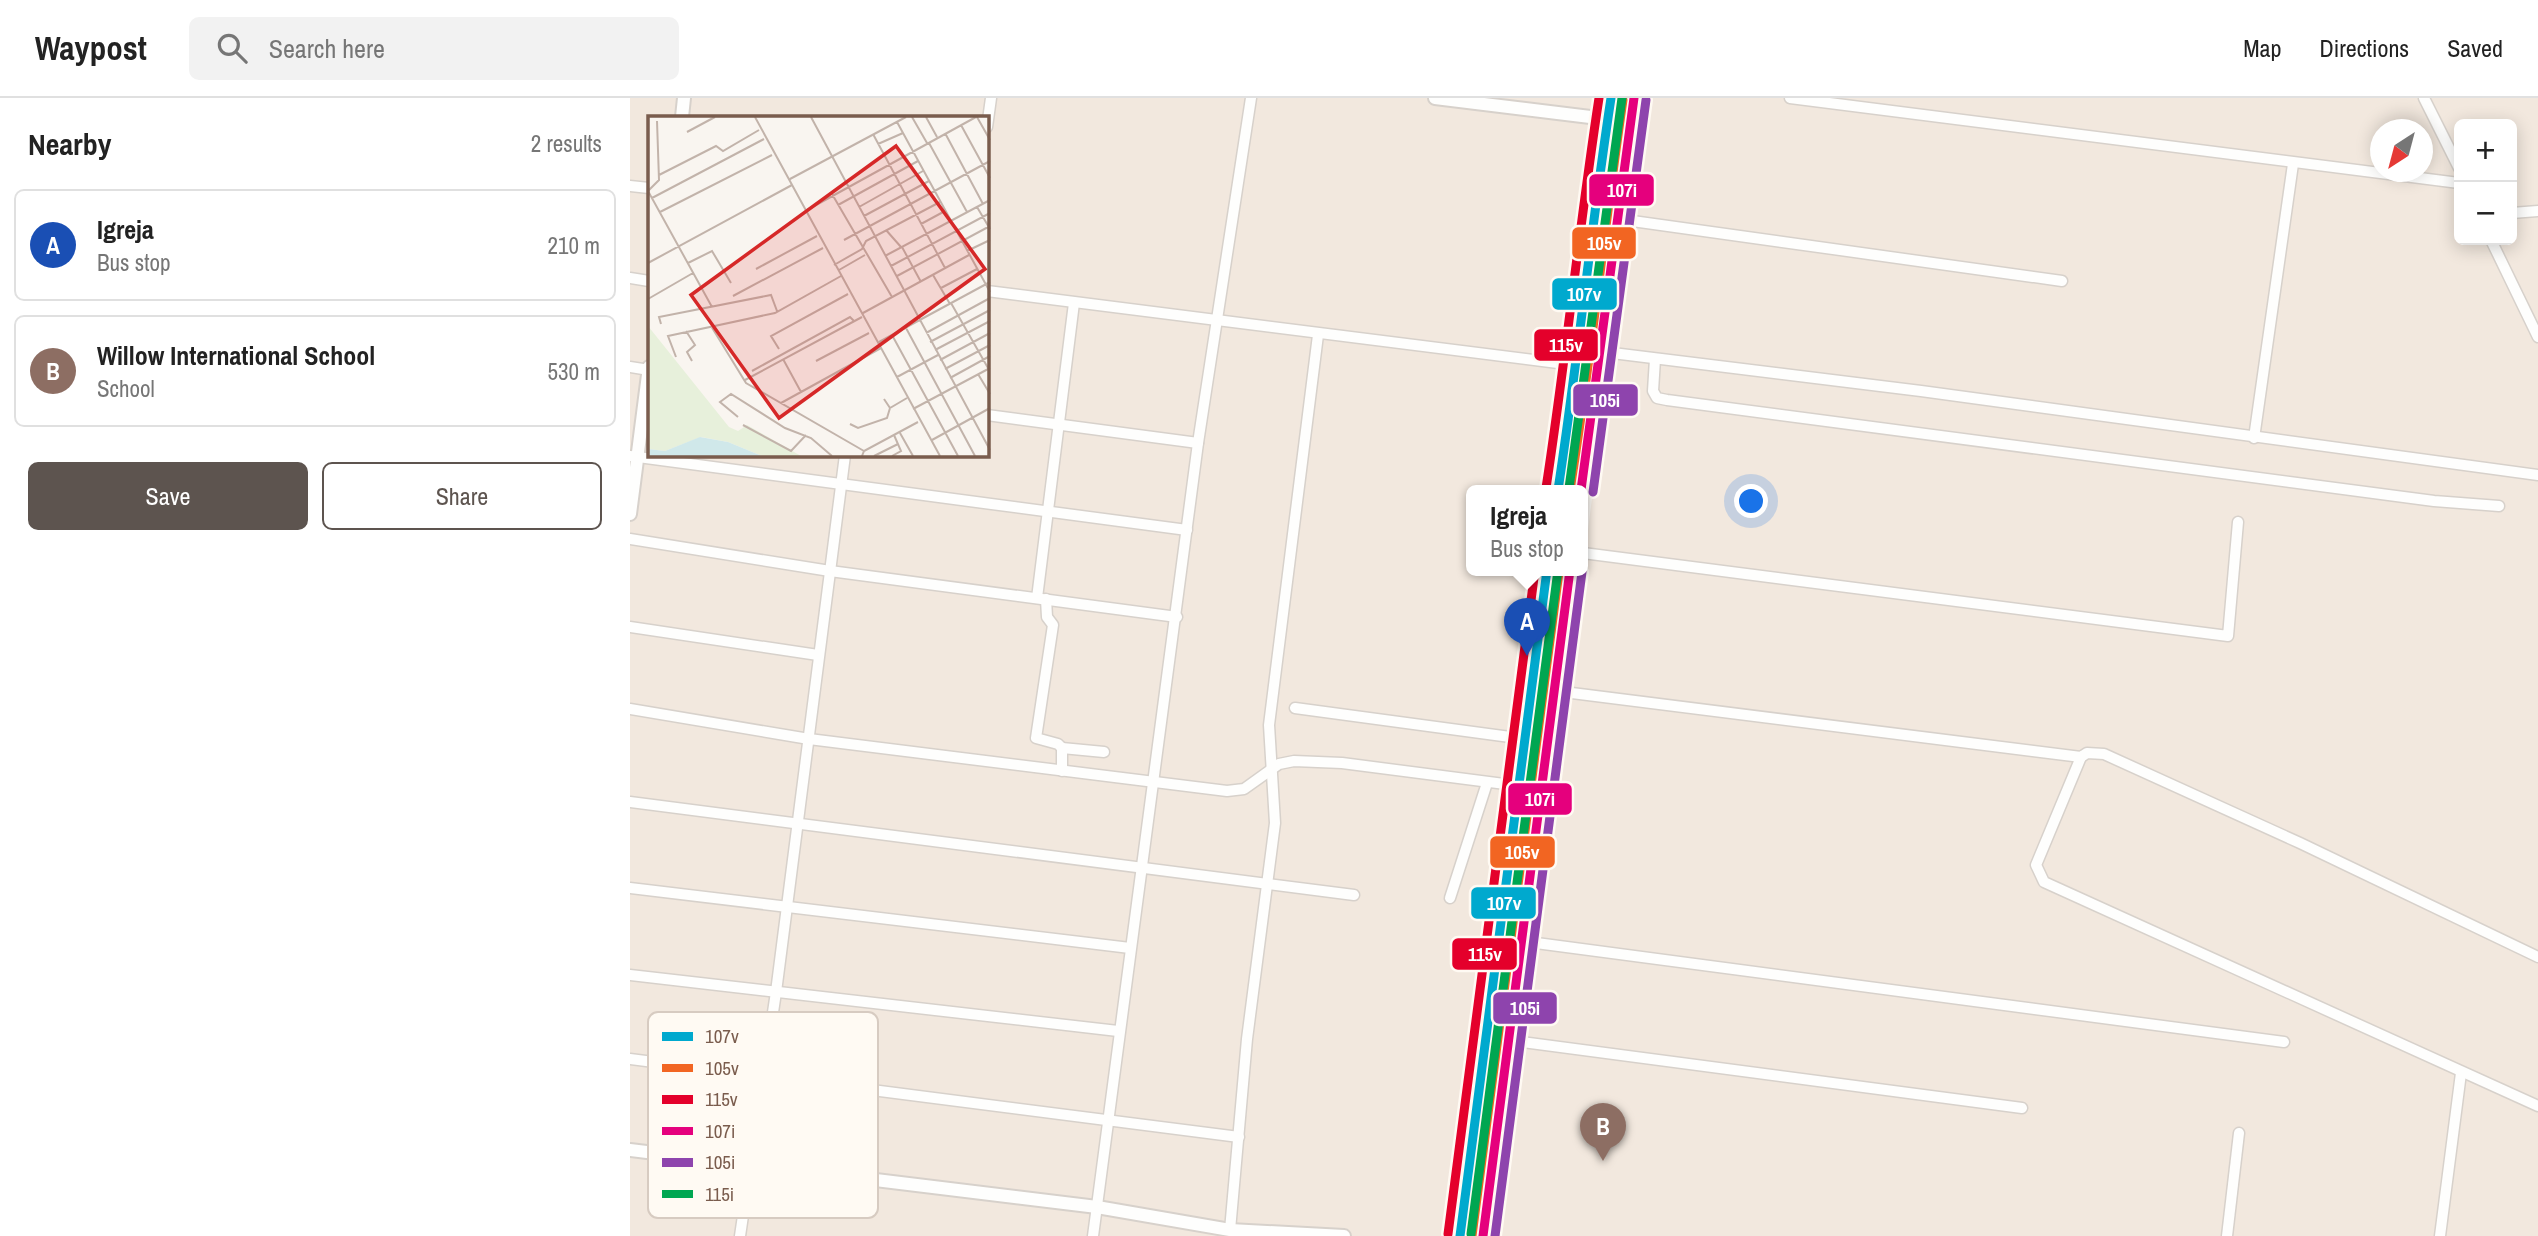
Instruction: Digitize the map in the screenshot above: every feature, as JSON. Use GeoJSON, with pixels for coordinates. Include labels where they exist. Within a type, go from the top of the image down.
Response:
{"type":"FeatureCollection","features":[{"type":"Feature","properties":{"kind":"highway"},"geometry":{"type":"LineString","coordinates":[[1559,485],[1580,349],[1611,98]]}},
{"type":"Feature","properties":{"kind":"highway"},"geometry":{"type":"LineString","coordinates":[[1582,485],[1634,98]]}},
{"type":"Feature","properties":{"kind":"highway"},"geometry":{"type":"LineString","coordinates":[[1460,1236],[1546,576]]}},
{"type":"Feature","properties":{"kind":"highway"},"geometry":{"type":"LineString","coordinates":[[1483,1236],[1569,576]]}},
{"type":"Feature","properties":{"kind":"street"},"geometry":{"type":"LineString","coordinates":[[682,116],[684,98]]}},
{"type":"Feature","properties":{"kind":"street"},"geometry":{"type":"LineString","coordinates":[[989,116],[991,98]]}},
{"type":"Feature","properties":{"kind":"street"},"geometry":{"type":"LineString","coordinates":[[1093,1236],[1118,1031],[1177,617],[1198,443],[1251,98]]}},
{"type":"Feature","properties":{"kind":"street"},"geometry":{"type":"LineString","coordinates":[[1435,98],[1487,101],[1631,122]]}},
{"type":"Feature","properties":{"kind":"street"},"geometry":{"type":"LineString","coordinates":[[1790,98],[2454,183]]}},
{"type":"Feature","properties":{"kind":"street"},"geometry":{"type":"LineString","coordinates":[[2424,98],[2454,157]]}},
{"type":"Feature","properties":{"kind":"street"},"geometry":{"type":"LineString","coordinates":[[2254,438],[2293,164]]}},
{"type":"Feature","properties":{"kind":"street"},"geometry":{"type":"LineString","coordinates":[[630,186],[648,188]]}},
{"type":"Feature","properties":{"kind":"street"},"geometry":{"type":"LineString","coordinates":[[2517,213],[2538,211]]}},
{"type":"Feature","properties":{"kind":"street"},"geometry":{"type":"LineString","coordinates":[[1618,219],[2062,281]]}},
{"type":"Feature","properties":{"kind":"street"},"geometry":{"type":"LineString","coordinates":[[2493,245],[2538,337]]}},
{"type":"Feature","properties":{"kind":"street"},"geometry":{"type":"LineString","coordinates":[[630,278],[648,281]]}},
{"type":"Feature","properties":{"kind":"street"},"geometry":{"type":"LineString","coordinates":[[989,291],[1318,335],[1597,368]]}},
{"type":"Feature","properties":{"kind":"street"},"geometry":{"type":"LineString","coordinates":[[1074,303],[1046,511],[1041,598],[1047,617],[1053,625],[1036,738],[1058,744],[1062,748],[1104,752]]}},
{"type":"Feature","properties":{"kind":"street"},"geometry":{"type":"LineString","coordinates":[[1230,1230],[1256,965],[1269,884],[1276,802],[1269,725],[1318,335]]}},
{"type":"Feature","properties":{"kind":"street"},"geometry":{"type":"LineString","coordinates":[[1580,349],[2538,475]]}},
{"type":"Feature","properties":{"kind":"street"},"geometry":{"type":"LineString","coordinates":[[1655,359],[1653,391],[1657,398],[1667,400],[2434,501],[2500,506]]}},
{"type":"Feature","properties":{"kind":"street"},"geometry":{"type":"LineString","coordinates":[[630,367],[648,369]]}},
{"type":"Feature","properties":{"kind":"street"},"geometry":{"type":"LineString","coordinates":[[630,514],[634,457],[648,375]]}},
{"type":"Feature","properties":{"kind":"street"},"geometry":{"type":"LineString","coordinates":[[989,415],[1198,443]]}},
{"type":"Feature","properties":{"kind":"street"},"geometry":{"type":"LineString","coordinates":[[634,457],[1187,530]]}},
{"type":"Feature","properties":{"kind":"street"},"geometry":{"type":"LineString","coordinates":[[773,1012],[845,457]]}},
{"type":"Feature","properties":{"kind":"street"},"geometry":{"type":"LineString","coordinates":[[1588,554],[2228,636],[2238,522]]}},
{"type":"Feature","properties":{"kind":"street"},"geometry":{"type":"LineString","coordinates":[[630,539],[830,571],[1177,617]]}},
{"type":"Feature","properties":{"kind":"street"},"geometry":{"type":"LineString","coordinates":[[630,627],[818,655]]}},
{"type":"Feature","properties":{"kind":"street"},"geometry":{"type":"LineString","coordinates":[[1532,688],[1556,688],[2081,757]]}},
{"type":"Feature","properties":{"kind":"street"},"geometry":{"type":"LineString","coordinates":[[1295,708],[1525,739]]}},
{"type":"Feature","properties":{"kind":"street"},"geometry":{"type":"LineString","coordinates":[[630,709],[808,739],[1236,792],[1273,768],[1294,761],[1342,763],[1543,789]]}},
{"type":"Feature","properties":{"kind":"street"},"geometry":{"type":"LineString","coordinates":[[1062,748],[1062,771]]}},
{"type":"Feature","properties":{"kind":"street"},"geometry":{"type":"LineString","coordinates":[[2538,957],[2300,842],[2104,754],[2087,753],[2081,757],[2036,866],[2044,882],[2538,1106]]}},
{"type":"Feature","properties":{"kind":"street"},"geometry":{"type":"LineString","coordinates":[[1450,898],[1487,783]]}},
{"type":"Feature","properties":{"kind":"street"},"geometry":{"type":"LineString","coordinates":[[630,802],[1354,895]]}},
{"type":"Feature","properties":{"kind":"street"},"geometry":{"type":"LineString","coordinates":[[630,888],[1130,948]]}},
{"type":"Feature","properties":{"kind":"street"},"geometry":{"type":"LineString","coordinates":[[1521,941],[2284,1042]]}},
{"type":"Feature","properties":{"kind":"street"},"geometry":{"type":"LineString","coordinates":[[630,975],[1118,1031]]}},
{"type":"Feature","properties":{"kind":"street"},"geometry":{"type":"LineString","coordinates":[[1507,1040],[2022,1108]]}},
{"type":"Feature","properties":{"kind":"street"},"geometry":{"type":"LineString","coordinates":[[630,1059],[648,1061]]}},
{"type":"Feature","properties":{"kind":"street"},"geometry":{"type":"LineString","coordinates":[[2440,1236],[2462,1073]]}},
{"type":"Feature","properties":{"kind":"street"},"geometry":{"type":"LineString","coordinates":[[878,1089],[1239,1137]]}},
{"type":"Feature","properties":{"kind":"street"},"geometry":{"type":"LineString","coordinates":[[2227,1236],[2239,1133]]}},
{"type":"Feature","properties":{"kind":"street"},"geometry":{"type":"LineString","coordinates":[[630,1150],[648,1152]]}},
{"type":"Feature","properties":{"kind":"street"},"geometry":{"type":"LineString","coordinates":[[878,1180],[1097,1208],[1230,1230],[1343,1236]]}},
{"type":"Feature","properties":{"kind":"street"},"geometry":{"type":"LineString","coordinates":[[740,1236],[742,1218]]}},
{"type":"Feature","properties":{"kind":"shaded area"},"geometry":{"type":"Polygon","coordinates":[[[630,98],[1596,98],[1545,485],[1466,485],[1466,576],[1532,576],[1444,1236],[630,1236],[630,98]]]}},
{"type":"Feature","properties":{"kind":"shaded area"},"geometry":{"type":"Polygon","coordinates":[[[1642,98],[2538,98],[2538,1236],[1493,1236],[1579,576],[1588,576],[1588,530],[1642,98]]]}},
{"type":"Feature","properties":{"kind":"transit line","name":"115v"},"geometry":{"type":"LineString","coordinates":[[1546,485],[1599,98]]}},
{"type":"Feature","properties":{"kind":"transit line","name":"107v"},"geometry":{"type":"LineString","coordinates":[[1559,485],[1611,98]]}},
{"type":"Feature","properties":{"kind":"transit line","name":"115i"},"geometry":{"type":"LineString","coordinates":[[1569,485],[1622,98]]}},
{"type":"Feature","properties":{"kind":"transit line","name":"107i"},"geometry":{"type":"LineString","coordinates":[[1582,485],[1634,98]]}},
{"type":"Feature","properties":{"kind":"transit line","name":"105v"},"geometry":{"type":"LineString","coordinates":[[1571,485],[1623,100]]}},
{"type":"Feature","properties":{"kind":"transit line","name":"105i"},"geometry":{"type":"LineString","coordinates":[[1593,492],[1646,100]]}},
{"type":"Feature","properties":{"kind":"transit line","name":"115v"},"geometry":{"type":"LineString","coordinates":[[1448,1234],[1534,576]]}},
{"type":"Feature","properties":{"kind":"transit line","name":"107v"},"geometry":{"type":"LineString","coordinates":[[1460,1236],[1546,576]]}},
{"type":"Feature","properties":{"kind":"transit line","name":"115i"},"geometry":{"type":"LineString","coordinates":[[1471,1234],[1557,576]]}},
{"type":"Feature","properties":{"kind":"transit line","name":"105v"},"geometry":{"type":"LineString","coordinates":[[1472,1236],[1558,576]]}},
{"type":"Feature","properties":{"kind":"transit line","name":"107i"},"geometry":{"type":"LineString","coordinates":[[1483,1236],[1569,576]]}},
{"type":"Feature","properties":{"kind":"transit line","name":"105i"},"geometry":{"type":"LineString","coordinates":[[1495,1236],[1581,576]]}},
{"type":"Feature","properties":{"kind":"place","name":"Igreja"},"geometry":{"type":"Point","coordinates":[1527,656]}},
{"type":"Feature","properties":{"kind":"place","name":"Willow International School"},"geometry":{"type":"Point","coordinates":[1603,1161]}}]}
